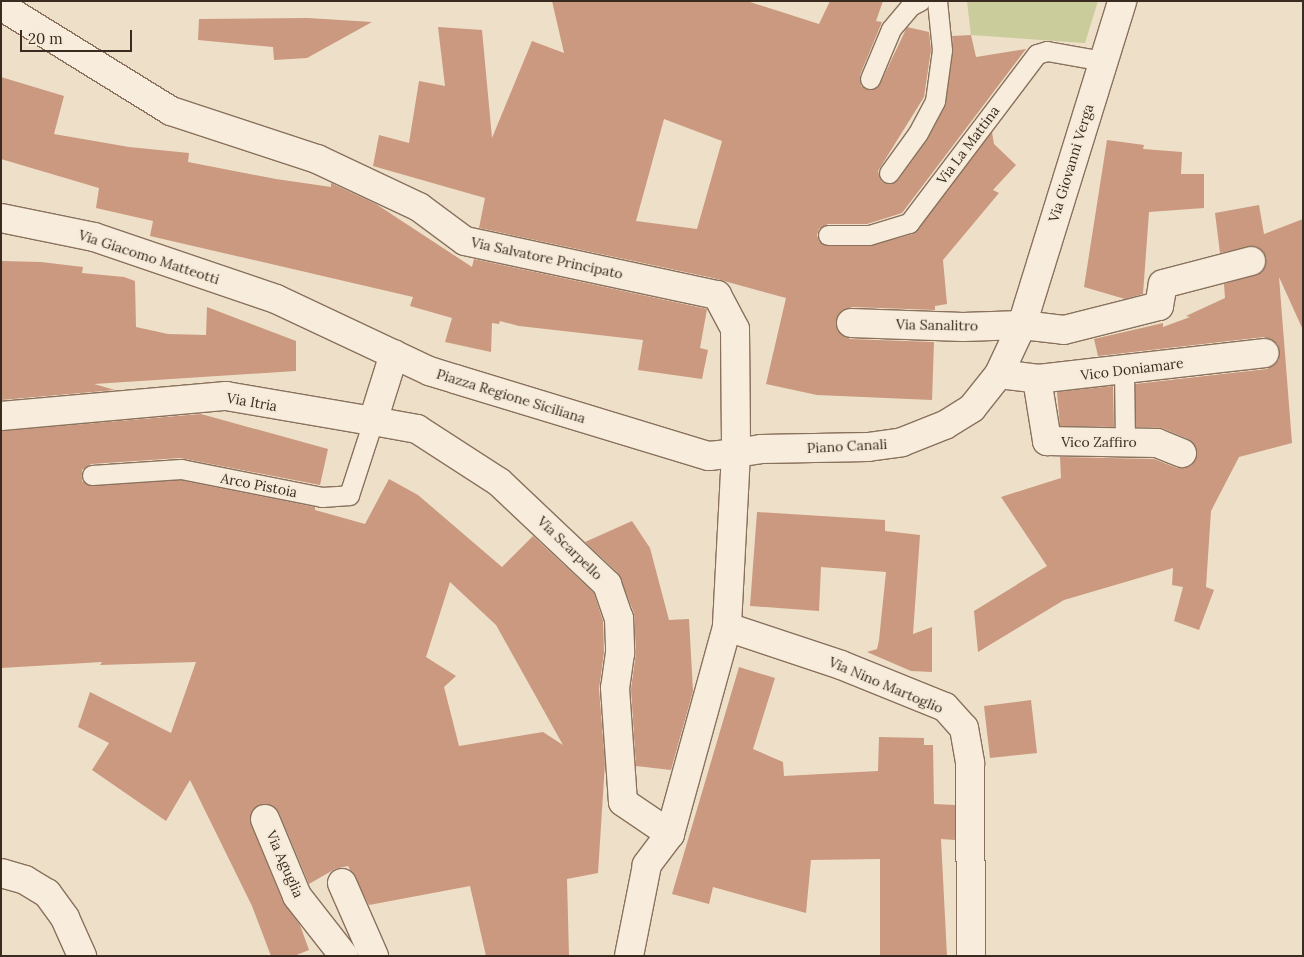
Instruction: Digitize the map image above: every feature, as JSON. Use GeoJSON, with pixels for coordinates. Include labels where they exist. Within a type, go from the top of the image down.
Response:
{"type":"FeatureCollection","features":[{"type":"Feature","properties":{"kind":"street","name":"Via Giovanni Verga"},"geometry":{"type":"LineString","coordinates":[[1022,326],[1122,1]]}},
{"type":"Feature","properties":{"kind":"street","name":"Via Salvatore Principato"},"geometry":{"type":"LineString","coordinates":[[1,6],[171,111],[317,159],[419,207],[465,241],[717,295],[735,329],[736,452]]}},
{"type":"Feature","properties":{"kind":"street","name":"Via Giacomo Matteotti"},"geometry":{"type":"LineString","coordinates":[[1,218],[94,237],[294,307]]}},
{"type":"Feature","properties":{"kind":"street","name":"Via Sanalitro"},"geometry":{"type":"LineString","coordinates":[[851,323],[963,327],[1022,326],[1064,330],[1160,306],[1163,284],[1251,261]]}},
{"type":"Feature","properties":{"kind":"street","name":"Piazza Regione Siciliana"},"geometry":{"type":"LineString","coordinates":[[294,307],[454,380],[709,456],[736,452]]}},
{"type":"Feature","properties":{"kind":"street","name":"Piano Canali"},"geometry":{"type":"LineString","coordinates":[[736,452],[761,449],[868,447],[902,442],[945,425],[972,408],[999,374],[1022,326]]}},
{"type":"Feature","properties":{"kind":"street","name":"Vico Doniamare"},"geometry":{"type":"LineString","coordinates":[[999,374],[1037,379],[1265,353]]}},
{"type":"Feature","properties":{"kind":"street"},"geometry":{"type":"LineString","coordinates":[[373,421],[394,354]]}},
{"type":"Feature","properties":{"kind":"street","name":"Vico Zaffiro"},"geometry":{"type":"LineString","coordinates":[[1037,379],[1046,442],[1125,441],[1157,443],[1182,453]]}},
{"type":"Feature","properties":{"kind":"street","name":"Via Itria"},"geometry":{"type":"LineString","coordinates":[[1,416],[226,396],[317,414],[373,421]]}},
{"type":"Feature","properties":{"kind":"street","name":"Via Scarpello"},"geometry":{"type":"LineString","coordinates":[[373,421],[417,429],[499,482],[607,584],[618,618],[620,653],[615,688],[623,802],[670,834]]}},
{"type":"Feature","properties":{"kind":"street"},"geometry":{"type":"LineString","coordinates":[[629,956],[647,865],[670,834],[727,628],[736,452]]}},
{"type":"Feature","properties":{"kind":"street","name":"Via Nino Martoglio"},"geometry":{"type":"LineString","coordinates":[[727,628],[841,664],[945,707],[964,728],[970,763],[971,956]]}},
{"type":"Feature","properties":{"kind":"street","name":"Via Aguglia"},"geometry":{"type":"LineString","coordinates":[[265,819],[297,896],[344,956]]}},
{"type":"Feature","properties":{"kind":"street"},"geometry":{"type":"LineString","coordinates":[[1,874],[25,880],[47,894],[65,918],[82,956]]}},
{"type":"Feature","properties":{"kind":"street"},"geometry":{"type":"LineString","coordinates":[[342,883],[374,956]]}},
{"type":"Feature","properties":{"kind":"lane"},"geometry":{"type":"LineString","coordinates":[[870,79],[891,29],[910,6],[920,1]]}},
{"type":"Feature","properties":{"kind":"lane"},"geometry":{"type":"LineString","coordinates":[[889,173],[935,101],[942,50],[937,1]]}},
{"type":"Feature","properties":{"kind":"lane","name":"Via La Mattina"},"geometry":{"type":"LineString","coordinates":[[828,235],[869,236],[909,223],[1037,54],[1048,51],[1103,61]]}},
{"type":"Feature","properties":{"kind":"lane"},"geometry":{"type":"LineString","coordinates":[[1124,370],[1125,441]]}},
{"type":"Feature","properties":{"kind":"lane","name":"Arco Pistoia"},"geometry":{"type":"LineString","coordinates":[[92,475],[181,469],[322,498],[349,495],[373,421]]}},
{"type":"Feature","properties":{"kind":"green space"},"geometry":{"type":"Polygon","coordinates":[[[967,1],[1098,1],[1085,43],[971,35],[967,1]]]}},
{"type":"Feature","properties":{"kind":"building"},"geometry":{"type":"Polygon","coordinates":[[[552,1],[747,1],[819,24],[830,1],[883,1],[876,21],[882,22],[860,75],[861,86],[871,90],[880,84],[907,27],[929,32],[931,50],[924,97],[878,171],[882,182],[888,184],[898,180],[927,140],[945,106],[953,52],[952,36],[971,35],[976,57],[1026,49],[902,213],[867,224],[828,224],[819,229],[817,235],[819,241],[828,246],[869,246],[913,234],[992,132],[994,144],[1016,165],[993,190],[999,193],[943,260],[947,304],[935,306],[935,310],[852,307],[838,315],[837,330],[850,339],[934,342],[932,400],[817,395],[766,384],[786,298],[713,278],[479,228],[485,198],[373,166],[379,135],[409,143],[419,81],[445,86],[438,27],[482,30],[492,138],[532,41],[564,53],[552,1]],[[664,119],[636,221],[697,229],[722,141],[664,119]]]}},
{"type":"Feature","properties":{"kind":"building"},"geometry":{"type":"Polygon","coordinates":[[[308,18],[372,22],[307,58],[274,60],[273,47],[198,40],[199,19],[308,18]]]}},
{"type":"Feature","properties":{"kind":"building"},"geometry":{"type":"Polygon","coordinates":[[[1,77],[64,96],[54,134],[129,147],[189,153],[188,162],[276,179],[331,187],[331,183],[376,204],[472,267],[474,259],[707,309],[700,348],[708,350],[702,379],[638,370],[643,340],[519,326],[500,321],[499,324],[492,323],[491,352],[445,342],[452,318],[410,306],[413,297],[150,236],[153,221],[96,208],[99,188],[1,159],[1,77]]]}},
{"type":"Feature","properties":{"kind":"building"},"geometry":{"type":"Polygon","coordinates":[[[1107,140],[1144,145],[1143,149],[1182,152],[1181,174],[1204,174],[1204,208],[1149,212],[1143,294],[1125,299],[1084,287],[1107,140]]]}},
{"type":"Feature","properties":{"kind":"building"},"geometry":{"type":"Polygon","coordinates":[[[1259,205],[1264,234],[1303,219],[1303,330],[1279,277],[1292,443],[1239,457],[1211,511],[1206,587],[1214,590],[1199,630],[1174,621],[1183,587],[1172,585],[1173,568],[1064,600],[978,652],[974,611],[1047,566],[1001,497],[1061,478],[1060,457],[1154,459],[1177,468],[1191,466],[1197,451],[1188,439],[1162,428],[1136,427],[1135,384],[1267,369],[1279,360],[1278,344],[1264,337],[1098,356],[1094,339],[1163,323],[1163,327],[1190,317],[1186,316],[1225,298],[1224,284],[1262,272],[1266,258],[1256,246],[1220,253],[1215,213],[1259,205]]]}},
{"type":"Feature","properties":{"kind":"building"},"geometry":{"type":"Polygon","coordinates":[[[1,261],[41,262],[83,267],[82,273],[124,277],[135,281],[136,327],[168,334],[206,335],[207,307],[296,341],[296,371],[94,384],[115,390],[1,400],[1,261]]]}},
{"type":"Feature","properties":{"kind":"building"},"geometry":{"type":"Polygon","coordinates":[[[1113,386],[1114,427],[1060,426],[1057,392],[1113,386]]]}},
{"type":"Feature","properties":{"kind":"building"},"geometry":{"type":"Polygon","coordinates":[[[201,414],[328,449],[320,485],[180,458],[91,464],[82,470],[82,481],[93,486],[180,480],[315,507],[315,510],[365,524],[389,479],[418,495],[502,567],[533,536],[594,593],[603,621],[604,652],[599,689],[605,763],[598,873],[567,879],[569,956],[486,956],[470,886],[369,905],[348,866],[335,869],[309,884],[279,813],[267,804],[252,810],[251,825],[283,902],[300,925],[309,950],[294,956],[271,956],[252,906],[190,780],[166,821],[92,770],[109,743],[78,727],[90,692],[171,733],[196,662],[100,665],[102,662],[1,668],[1,431],[201,414]],[[450,582],[426,657],[456,676],[444,687],[459,746],[543,732],[563,745],[496,625],[450,582]]]}},
{"type":"Feature","properties":{"kind":"building"},"geometry":{"type":"Polygon","coordinates":[[[757,512],[885,520],[885,531],[920,535],[913,634],[932,627],[932,672],[911,671],[867,652],[877,649],[886,572],[821,567],[819,611],[750,606],[757,512]]]}},
{"type":"Feature","properties":{"kind":"building"},"geometry":{"type":"Polygon","coordinates":[[[632,521],[650,548],[669,620],[689,619],[693,691],[671,770],[636,766],[631,689],[636,653],[634,613],[618,573],[585,542],[632,521]]]}},
{"type":"Feature","properties":{"kind":"building"},"geometry":{"type":"Polygon","coordinates":[[[739,667],[775,678],[753,749],[783,762],[784,776],[878,771],[879,737],[924,738],[924,745],[933,745],[934,804],[955,805],[955,840],[941,839],[947,956],[880,956],[880,859],[811,860],[806,913],[713,887],[709,904],[672,894],[739,667]]]}},
{"type":"Feature","properties":{"kind":"building"},"geometry":{"type":"Polygon","coordinates":[[[1031,700],[1037,753],[990,758],[984,706],[1031,700]]]}}]}
